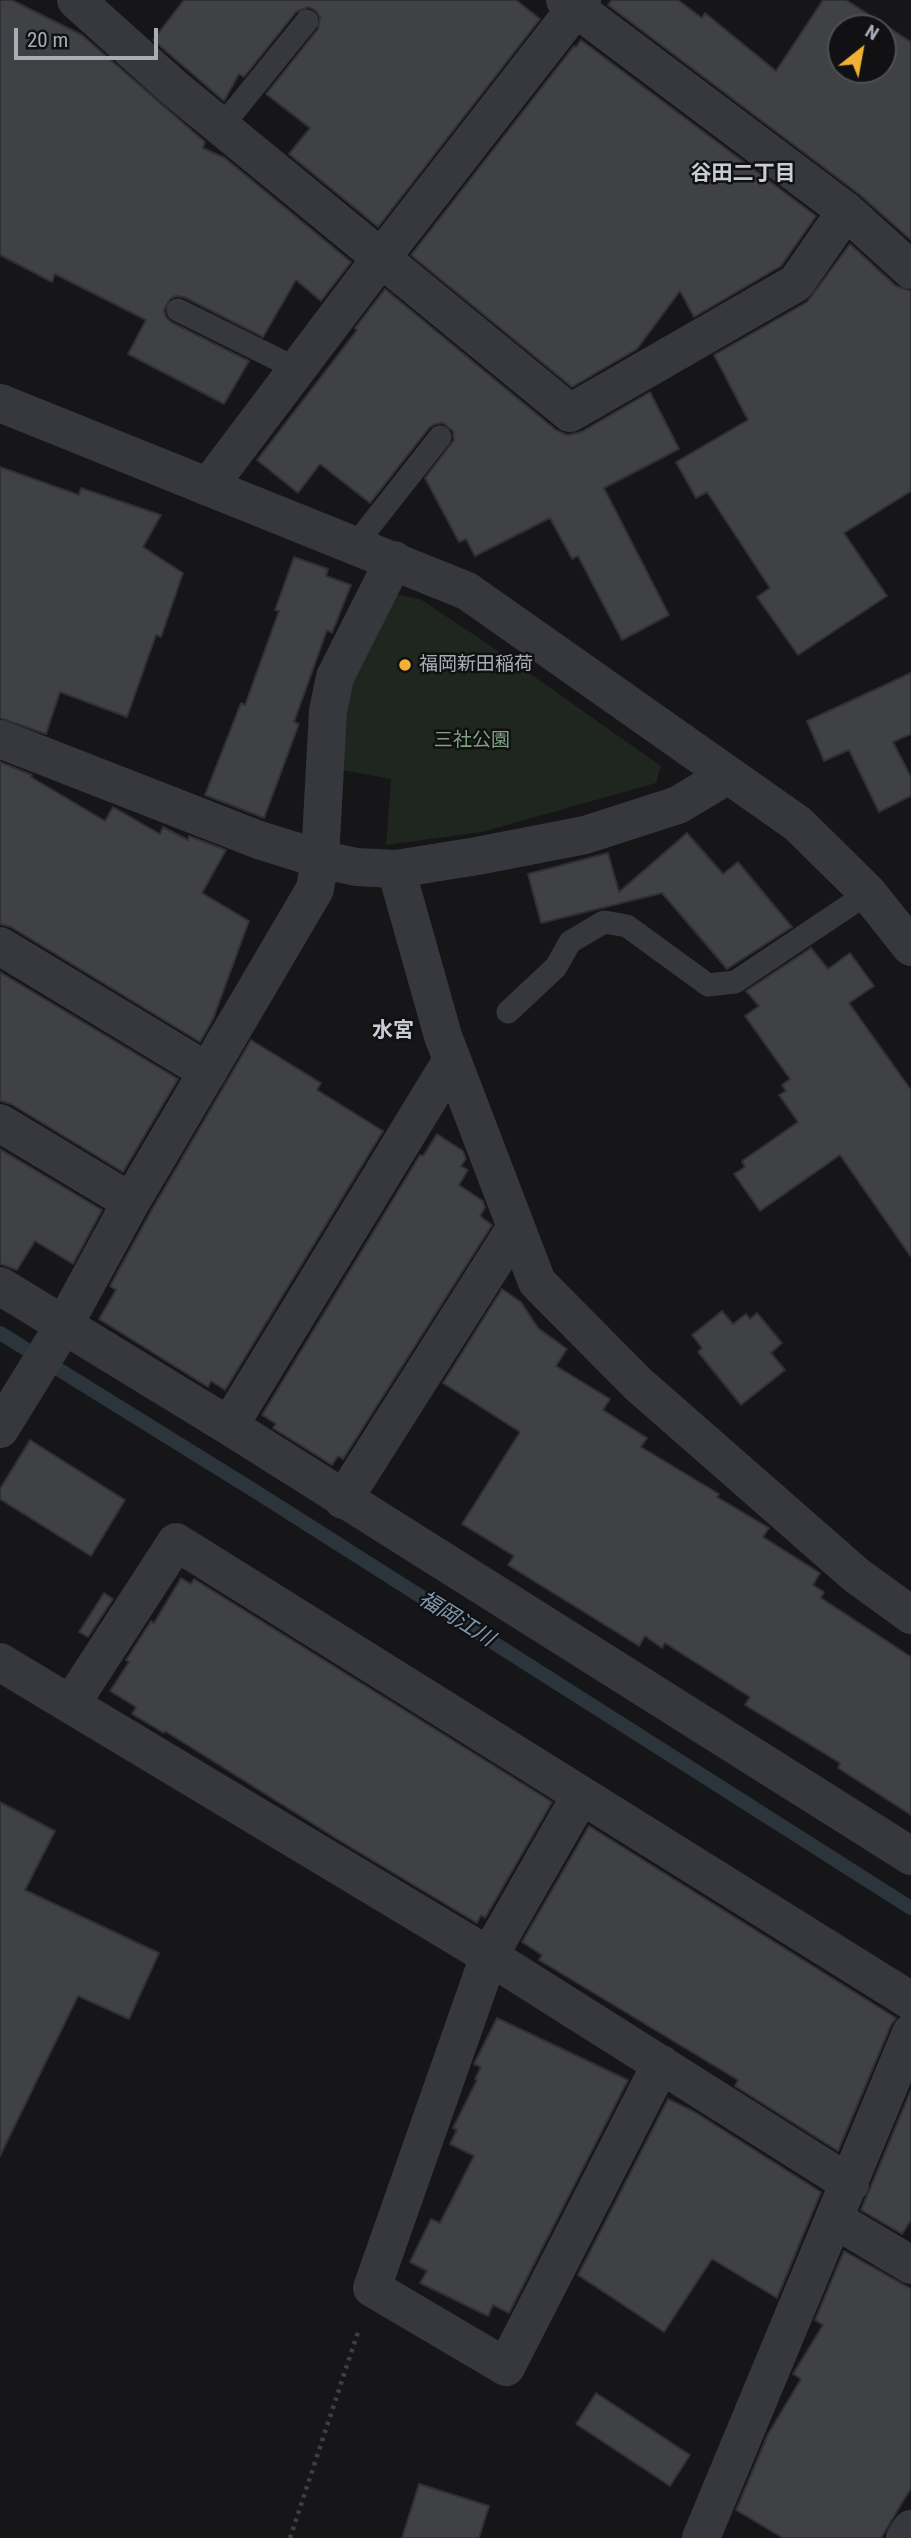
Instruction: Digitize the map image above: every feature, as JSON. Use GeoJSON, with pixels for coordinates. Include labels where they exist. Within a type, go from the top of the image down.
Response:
{"type":"FeatureCollection","features":[{"type":"Feature","properties":{"kind":"street"},"geometry":{"type":"LineString","coordinates":[[76,0],[174,88],[570,413],[796,283],[846,211]]}},
{"type":"Feature","properties":{"kind":"street"},"geometry":{"type":"LineString","coordinates":[[208,487],[574,3],[846,211],[910,267]]}},
{"type":"Feature","properties":{"kind":"street"},"geometry":{"type":"LineString","coordinates":[[0,404],[467,591],[798,824],[868,893],[911,947]]}},
{"type":"Feature","properties":{"kind":"street"},"geometry":{"type":"LineString","coordinates":[[0,1429],[18,1380],[58,1335],[131,1202],[314,889],[320,859],[328,711],[335,677],[394,560]]}},
{"type":"Feature","properties":{"kind":"street"},"geometry":{"type":"LineString","coordinates":[[0,739],[259,840],[356,867],[396,869],[585,835],[678,805],[729,775]]}},
{"type":"Feature","properties":{"kind":"street"},"geometry":{"type":"LineString","coordinates":[[396,869],[443,1037],[537,1282],[638,1384],[856,1574],[911,1615]]}},
{"type":"Feature","properties":{"kind":"street"},"geometry":{"type":"LineString","coordinates":[[0,946],[208,1072]]}},
{"type":"Feature","properties":{"kind":"street"},"geometry":{"type":"LineString","coordinates":[[229,1426],[452,1060]]}},
{"type":"Feature","properties":{"kind":"street"},"geometry":{"type":"LineString","coordinates":[[0,1123],[131,1202]]}},
{"type":"Feature","properties":{"kind":"street"},"geometry":{"type":"LineString","coordinates":[[343,1500],[516,1227]]}},
{"type":"Feature","properties":{"kind":"street"},"geometry":{"type":"LineString","coordinates":[[0,1286],[58,1335],[229,1426],[911,1856]]}},
{"type":"Feature","properties":{"kind":"street"},"geometry":{"type":"LineString","coordinates":[[71,1704],[176,1542],[911,2001]]}},
{"type":"Feature","properties":{"kind":"street"},"geometry":{"type":"LineString","coordinates":[[0,1661],[489,1956],[850,2184]]}},
{"type":"Feature","properties":{"kind":"street"},"geometry":{"type":"LineString","coordinates":[[581,1795],[489,1956],[372,2288],[506,2367],[661,2064]]}},
{"type":"Feature","properties":{"kind":"street"},"geometry":{"type":"LineString","coordinates":[[706,2536],[911,2033]]}},
{"type":"Feature","properties":{"kind":"street"},"geometry":{"type":"LineString","coordinates":[[834,2219],[911,2265]]}},
{"type":"Feature","properties":{"kind":"street"},"geometry":{"type":"LineString","coordinates":[[905,2538],[911,2529]]}},
{"type":"Feature","properties":{"kind":"lane"},"geometry":{"type":"LineString","coordinates":[[222,127],[307,21]]}},
{"type":"Feature","properties":{"kind":"lane"},"geometry":{"type":"LineString","coordinates":[[178,310],[297,369]]}},
{"type":"Feature","properties":{"kind":"lane"},"geometry":{"type":"LineString","coordinates":[[355,545],[440,437]]}},
{"type":"Feature","properties":{"kind":"lane"},"geometry":{"type":"LineString","coordinates":[[508,1012],[556,967],[569,942],[604,922],[627,926],[708,985],[722,984],[735,982],[868,893]]}},
{"type":"Feature","properties":{"kind":"path"},"geometry":{"type":"LineString","coordinates":[[290,2538],[372,2288]]}},
{"type":"Feature","properties":{"kind":"green space","name":"三社公園"},"geometry":{"type":"Polygon","coordinates":[[[392,594],[420,599],[661,766],[656,783],[482,832],[386,845],[391,779],[337,769],[346,688],[392,594]]]}},
{"type":"Feature","properties":{"kind":"building"},"geometry":{"type":"Polygon","coordinates":[[[0,0],[12,0],[82,35],[205,142],[203,148],[225,158],[351,262],[321,301],[296,280],[263,337],[184,297],[176,296],[170,299],[164,310],[171,322],[249,361],[224,404],[128,354],[146,320],[55,274],[52,282],[0,255],[0,0]]]}},
{"type":"Feature","properties":{"kind":"building"},"geometry":{"type":"Polygon","coordinates":[[[184,0],[516,0],[540,19],[378,227],[289,154],[310,128],[266,94],[318,29],[320,17],[316,11],[309,7],[296,12],[244,77],[239,74],[224,101],[153,40],[184,0]]]}},
{"type":"Feature","properties":{"kind":"building"},"geometry":{"type":"Polygon","coordinates":[[[612,0],[678,0],[702,18],[705,13],[776,71],[823,0],[846,0],[868,14],[827,14],[827,84],[897,84],[897,33],[911,42],[911,240],[859,194],[608,5],[612,0]]]}},
{"type":"Feature","properties":{"kind":"building"},"geometry":{"type":"Polygon","coordinates":[[[581,40],[816,216],[781,266],[694,317],[680,291],[637,349],[572,387],[411,255],[581,40]]]}},
{"type":"Feature","properties":{"kind":"building"},"geometry":{"type":"Polygon","coordinates":[[[850,244],[896,286],[911,291],[911,491],[844,533],[887,596],[798,655],[757,597],[770,588],[707,492],[696,498],[676,462],[748,420],[714,355],[807,302],[850,244]]]}},
{"type":"Feature","properties":{"kind":"building"},"geometry":{"type":"Polygon","coordinates":[[[385,289],[556,430],[567,435],[581,432],[650,392],[679,449],[604,488],[669,615],[622,640],[578,556],[572,559],[550,518],[475,556],[466,539],[459,542],[425,478],[454,440],[453,431],[443,423],[429,428],[370,503],[320,464],[298,493],[257,460],[357,330],[355,328],[385,289]]]}},
{"type":"Feature","properties":{"kind":"building"},"geometry":{"type":"Polygon","coordinates":[[[0,467],[79,495],[81,488],[161,515],[143,547],[183,573],[161,637],[156,635],[127,717],[60,692],[46,734],[0,718],[0,467]]]}},
{"type":"Feature","properties":{"kind":"building"},"geometry":{"type":"Polygon","coordinates":[[[294,557],[328,569],[326,576],[351,585],[332,633],[327,630],[294,722],[299,724],[264,818],[205,795],[241,703],[245,705],[279,611],[275,610],[294,557]]]}},
{"type":"Feature","properties":{"kind":"building"},"geometry":{"type":"Polygon","coordinates":[[[911,673],[911,734],[893,742],[911,777],[911,796],[879,812],[849,750],[824,761],[807,721],[911,673]]]}},
{"type":"Feature","properties":{"kind":"building"},"geometry":{"type":"Polygon","coordinates":[[[0,762],[32,775],[31,777],[105,821],[113,807],[160,834],[163,827],[188,840],[189,836],[226,850],[202,893],[249,921],[213,1019],[200,1042],[11,927],[0,924],[0,762]]]}},
{"type":"Feature","properties":{"kind":"building"},"geometry":{"type":"Polygon","coordinates":[[[687,833],[723,874],[738,862],[792,927],[727,969],[662,893],[541,923],[528,874],[608,853],[619,892],[687,833]]]}},
{"type":"Feature","properties":{"kind":"building"},"geometry":{"type":"Polygon","coordinates":[[[811,948],[828,969],[850,953],[874,986],[849,1003],[911,1090],[911,1257],[840,1155],[760,1211],[734,1174],[745,1167],[742,1161],[798,1122],[779,1095],[786,1091],[782,1085],[790,1079],[745,1016],[759,1006],[746,991],[811,948]]]}},
{"type":"Feature","properties":{"kind":"building"},"geometry":{"type":"Polygon","coordinates":[[[0,972],[178,1079],[123,1172],[11,1104],[0,1101],[0,972]]]}},
{"type":"Feature","properties":{"kind":"building"},"geometry":{"type":"Polygon","coordinates":[[[251,1040],[321,1083],[317,1090],[383,1131],[225,1390],[211,1381],[208,1387],[99,1319],[116,1290],[110,1286],[251,1040]]]}},
{"type":"Feature","properties":{"kind":"building"},"geometry":{"type":"Polygon","coordinates":[[[437,1134],[463,1151],[466,1159],[461,1166],[468,1170],[459,1185],[483,1201],[485,1208],[480,1216],[492,1225],[343,1459],[338,1456],[332,1465],[273,1428],[276,1424],[262,1415],[420,1155],[423,1156],[437,1134]]]}},
{"type":"Feature","properties":{"kind":"building"},"geometry":{"type":"Polygon","coordinates":[[[0,1149],[102,1210],[73,1264],[35,1241],[17,1270],[0,1264],[0,1149]]]}},
{"type":"Feature","properties":{"kind":"building"},"geometry":{"type":"Polygon","coordinates":[[[502,1289],[521,1302],[538,1328],[567,1349],[556,1366],[610,1399],[603,1410],[647,1438],[641,1447],[769,1528],[763,1537],[820,1573],[813,1585],[824,1592],[821,1598],[911,1657],[911,1815],[838,1768],[840,1763],[745,1705],[750,1697],[665,1643],[662,1648],[645,1636],[639,1646],[508,1565],[514,1556],[462,1524],[520,1432],[443,1383],[502,1289]]]}},
{"type":"Feature","properties":{"kind":"building"},"geometry":{"type":"Polygon","coordinates":[[[722,1311],[733,1324],[746,1314],[750,1319],[757,1313],[782,1343],[771,1353],[785,1370],[741,1405],[698,1352],[702,1348],[692,1335],[722,1311]]]}},
{"type":"Feature","properties":{"kind":"building"},"geometry":{"type":"Polygon","coordinates":[[[30,1440],[125,1500],[91,1556],[0,1499],[0,1489],[30,1440]]]}},
{"type":"Feature","properties":{"kind":"building"},"geometry":{"type":"Polygon","coordinates":[[[181,1578],[191,1584],[194,1579],[552,1802],[485,1918],[481,1915],[477,1923],[342,1842],[165,1731],[164,1733],[132,1714],[136,1707],[110,1691],[129,1662],[126,1660],[151,1621],[154,1623],[181,1578]]]}},
{"type":"Feature","properties":{"kind":"building"},"geometry":{"type":"Polygon","coordinates":[[[104,1593],[113,1599],[88,1637],[79,1632],[104,1593]]]}},
{"type":"Feature","properties":{"kind":"building"},"geometry":{"type":"Polygon","coordinates":[[[0,1802],[55,1831],[25,1890],[159,1953],[129,2019],[78,1996],[0,2156],[0,1802]]]}},
{"type":"Feature","properties":{"kind":"building"},"geometry":{"type":"Polygon","coordinates":[[[589,1826],[896,2018],[838,2151],[735,2086],[738,2080],[539,1960],[542,1955],[522,1942],[589,1826]]]}},
{"type":"Feature","properties":{"kind":"building"},"geometry":{"type":"Polygon","coordinates":[[[497,2018],[628,2080],[509,2313],[493,2305],[488,2316],[420,2283],[427,2271],[410,2262],[431,2219],[440,2223],[474,2156],[450,2144],[457,2130],[453,2128],[481,2067],[474,2064],[497,2018]]]}},
{"type":"Feature","properties":{"kind":"building"},"geometry":{"type":"Polygon","coordinates":[[[911,2090],[911,2220],[902,2234],[861,2210],[911,2090]]]}},
{"type":"Feature","properties":{"kind":"building"},"geometry":{"type":"Polygon","coordinates":[[[668,2099],[693,2111],[821,2192],[777,2298],[712,2259],[664,2332],[578,2275],[668,2099]]]}},
{"type":"Feature","properties":{"kind":"building"},"geometry":{"type":"Polygon","coordinates":[[[844,2251],[911,2289],[911,2488],[881,2538],[783,2538],[736,2510],[768,2434],[801,2379],[793,2374],[823,2325],[815,2320],[844,2251]]]}},
{"type":"Feature","properties":{"kind":"building"},"geometry":{"type":"Polygon","coordinates":[[[596,2393],[690,2455],[670,2486],[576,2424],[596,2393]]]}},
{"type":"Feature","properties":{"kind":"building"},"geometry":{"type":"Polygon","coordinates":[[[419,2484],[489,2506],[479,2538],[402,2538],[419,2484]]]}},
{"type":"Feature","properties":{"kind":"waterway","name":"福岡江川"},"geometry":{"type":"LineString","coordinates":[[0,1333],[258,1493],[911,1908]]}},
{"type":"Feature","properties":{"kind":"place","name":"福岡新田稲荷"},"geometry":{"type":"Point","coordinates":[405,665]}},
{"type":"Feature","properties":{"kind":"district","name":"谷田二丁目"},"geometry":{"type":"Point","coordinates":[743,175]}},
{"type":"Feature","properties":{"kind":"district","name":"水宮"},"geometry":{"type":"Point","coordinates":[393,1032]}}]}
